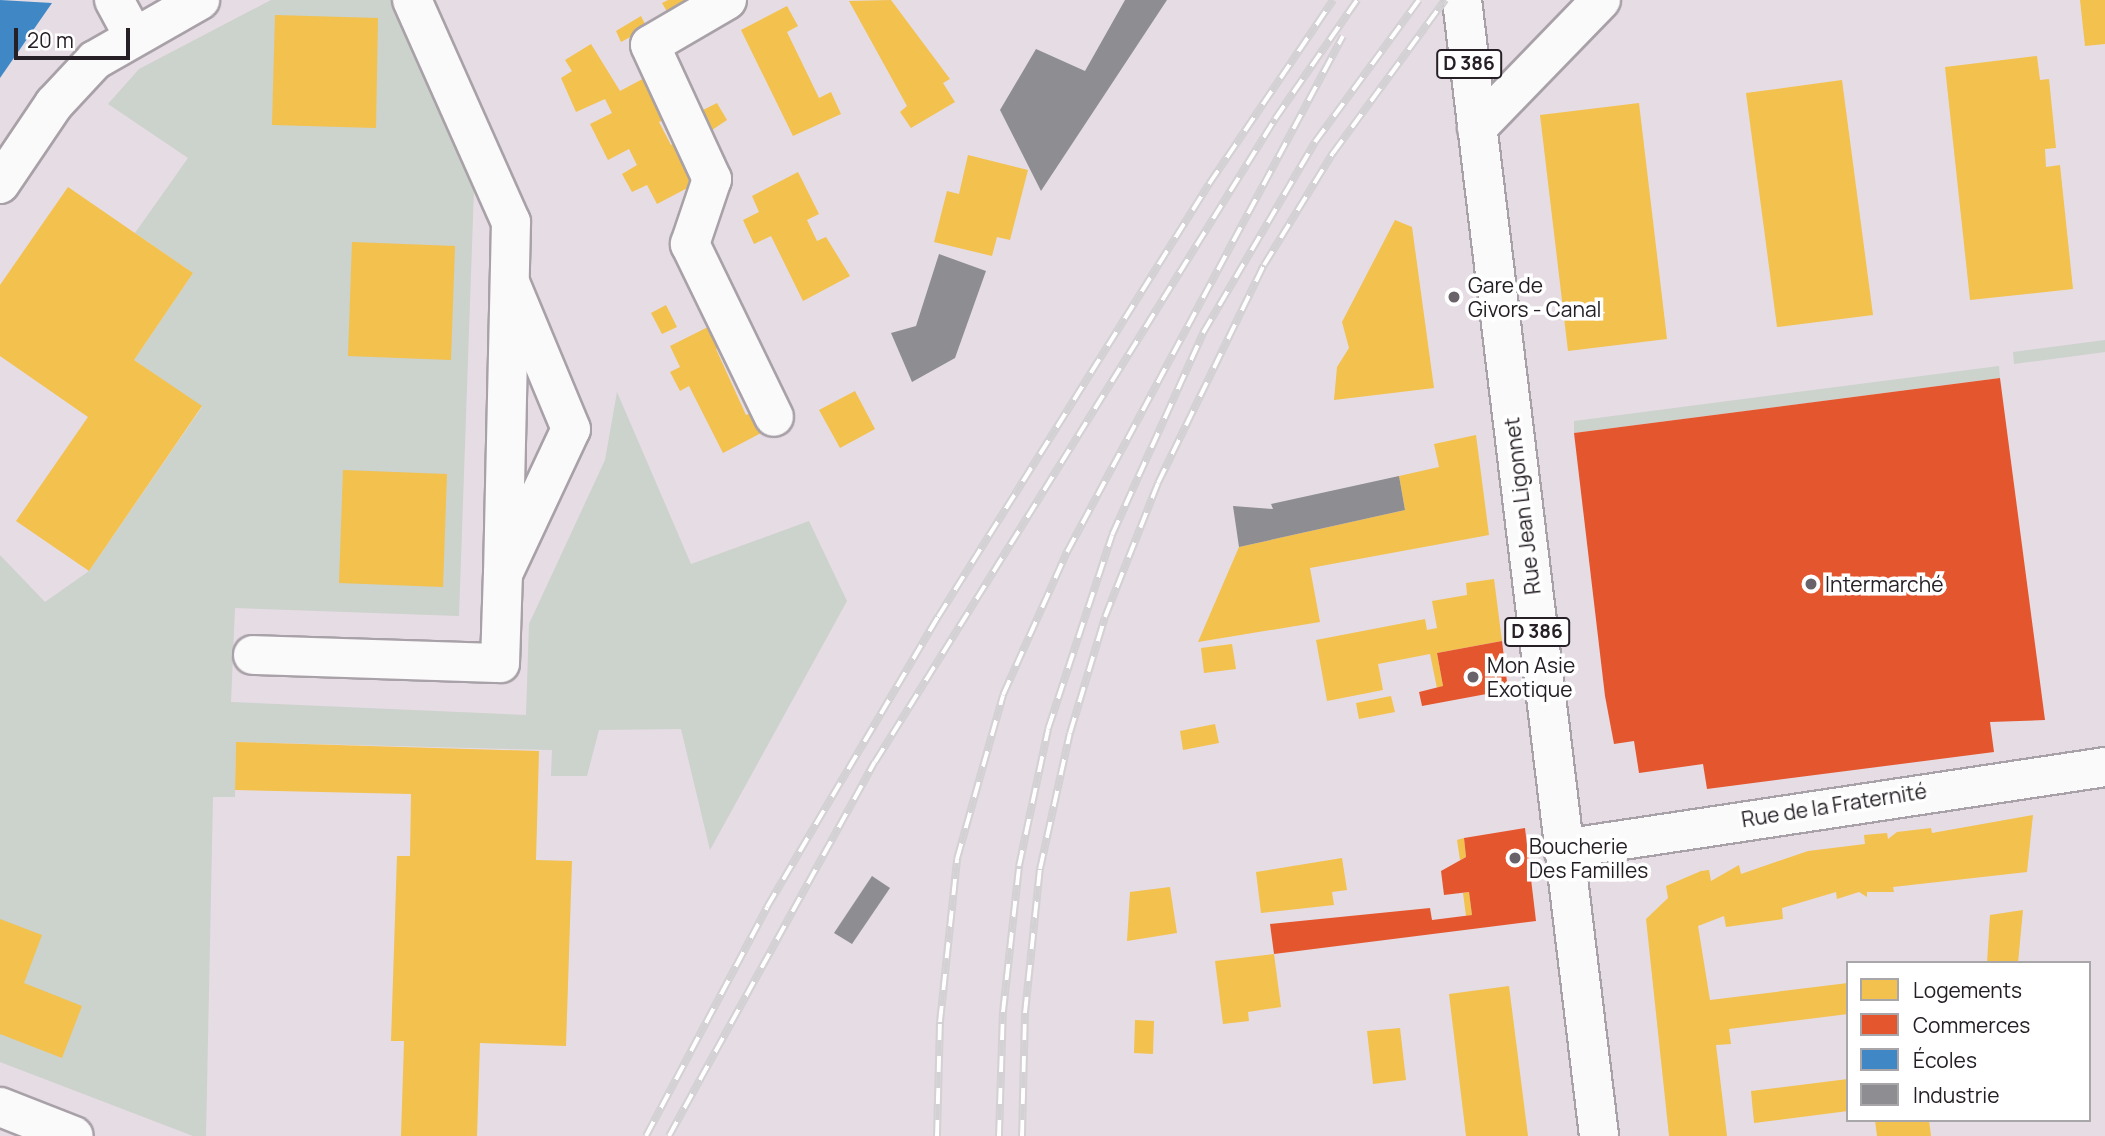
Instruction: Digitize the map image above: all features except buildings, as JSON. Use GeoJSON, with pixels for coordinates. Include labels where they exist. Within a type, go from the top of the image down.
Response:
{"type":"FeatureCollection","features":[{"type":"Feature","properties":{"kind":"street"},"geometry":{"type":"LineString","coordinates":[[114,0],[134,37]]}},
{"type":"Feature","properties":{"kind":"street"},"geometry":{"type":"LineString","coordinates":[[0,184],[54,104],[95,60],[200,0]]}},
{"type":"Feature","properties":{"kind":"street"},"geometry":{"type":"LineString","coordinates":[[253,655],[500,663],[511,222],[412,0]]}},
{"type":"Feature","properties":{"kind":"street"},"geometry":{"type":"LineString","coordinates":[[727,0],[650,45],[712,179],[690,244],[774,417]]}},
{"type":"Feature","properties":{"kind":"street","name":"Rue Jean Ligonnet"},"geometry":{"type":"LineString","coordinates":[[1462,0],[1599,1136]]}},
{"type":"Feature","properties":{"kind":"street"},"geometry":{"type":"LineString","coordinates":[[1476,128],[1601,0]]}},
{"type":"Feature","properties":{"kind":"street"},"geometry":{"type":"LineString","coordinates":[[503,574],[571,429],[511,285]]}},
{"type":"Feature","properties":{"kind":"street","name":"Rue de la Fraternité"},"geometry":{"type":"LineString","coordinates":[[1563,849],[2105,767]]}},
{"type":"Feature","properties":{"kind":"street"},"geometry":{"type":"LineString","coordinates":[[9,1118],[74,1136]]}},
{"type":"Feature","properties":{"kind":"shaded area"},"geometry":{"type":"Polygon","coordinates":[[[271,0],[394,0],[475,160],[459,616],[235,608],[231,702],[526,715],[529,624],[605,460],[617,392],[691,564],[809,521],[847,601],[710,850],[681,729],[599,730],[587,776],[551,776],[552,750],[236,742],[235,797],[213,797],[206,1136],[193,1136],[0,1062],[0,555],[45,602],[89,571],[202,407],[134,360],[193,273],[135,233],[188,158],[108,104],[139,69],[271,0]]]}},
{"type":"Feature","properties":{"kind":"shaded area"},"geometry":{"type":"Polygon","coordinates":[[[2105,340],[2105,352],[2014,364],[2013,352],[2105,340]]]}},
{"type":"Feature","properties":{"kind":"shaded area"},"geometry":{"type":"Polygon","coordinates":[[[1999,366],[2000,378],[1574,433],[1574,421],[1999,366]]]}},
{"type":"Feature","properties":{"kind":"railway"},"geometry":{"type":"LineString","coordinates":[[646,1136],[767,907],[938,617],[1209,184],[1333,0]]}},
{"type":"Feature","properties":{"kind":"railway"},"geometry":{"type":"LineString","coordinates":[[669,1136],[875,762],[1275,119],[1357,0]]}},
{"type":"Feature","properties":{"kind":"railway"},"geometry":{"type":"LineString","coordinates":[[999,1136],[1003,1012],[1019,866],[1048,729],[1112,535],[1203,333],[1315,142],[1419,0]]}},
{"type":"Feature","properties":{"kind":"railway"},"geometry":{"type":"LineString","coordinates":[[1022,1136],[1025,1013],[1040,869],[1070,733],[1105,617],[1158,483],[1264,265],[1333,153],[1445,0]]}},
{"type":"Feature","properties":{"kind":"railway"},"geometry":{"type":"LineString","coordinates":[[937,1136],[940,1022],[957,859],[1003,695],[1067,552],[1343,36]]}},
{"type":"Feature","properties":{"kind":"place","name":"Gare de Givors - Canal"},"geometry":{"type":"Point","coordinates":[1454,297]}},
{"type":"Feature","properties":{"kind":"place","name":"Intermarché"},"geometry":{"type":"Point","coordinates":[1811,584]}},
{"type":"Feature","properties":{"kind":"place","name":"Mon Asie Exotique"},"geometry":{"type":"Point","coordinates":[1473,677]}},
{"type":"Feature","properties":{"kind":"place","name":"Boucherie Des Familles"},"geometry":{"type":"Point","coordinates":[1515,858]}}]}
